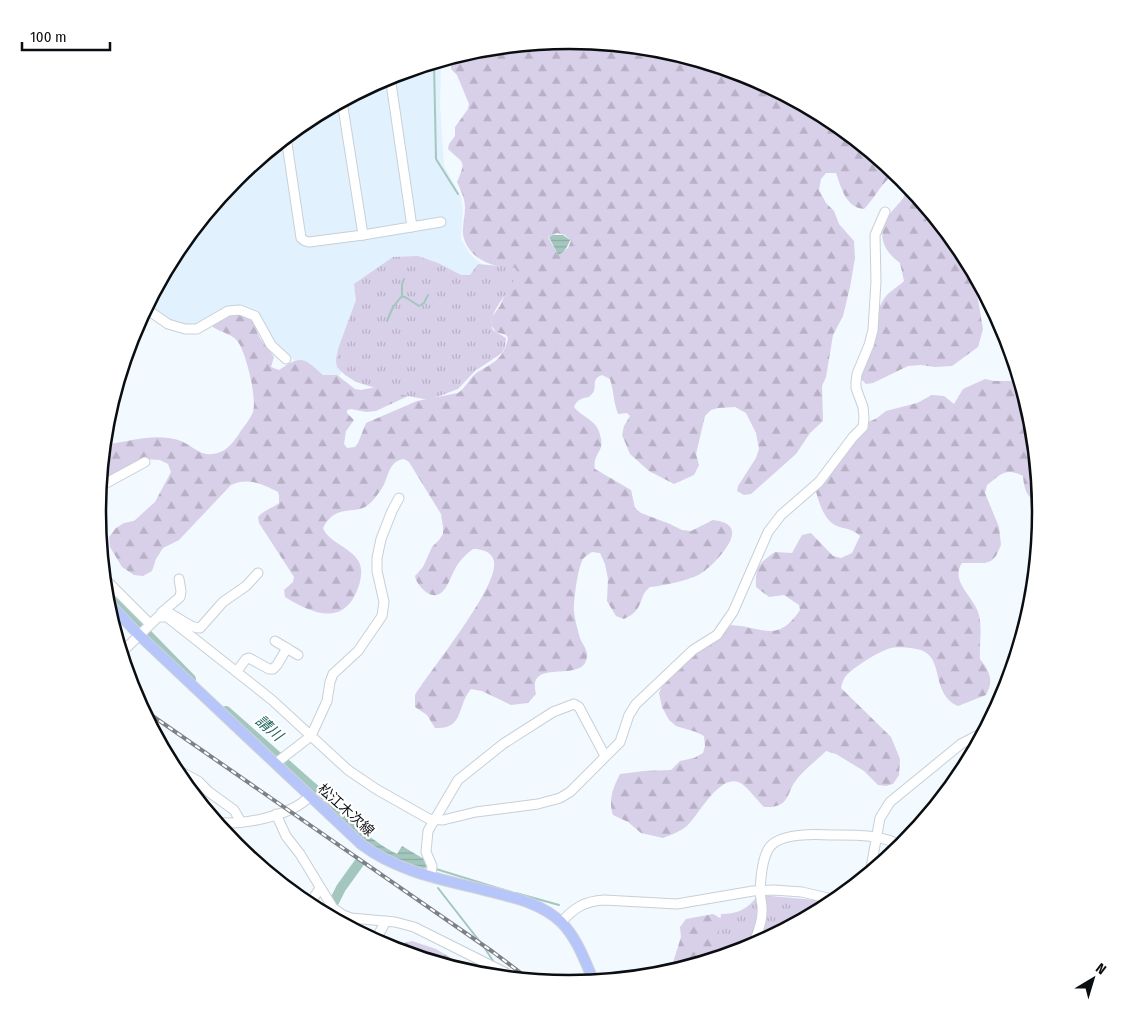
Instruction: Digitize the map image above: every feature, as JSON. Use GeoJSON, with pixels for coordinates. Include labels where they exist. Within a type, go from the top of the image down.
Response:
{"type":"FeatureCollection","features":[{"type":"Feature","properties":{"kind":"main road","name":"松江木次線"},"geometry":{"type":"LineString","coordinates":[[117,612],[139,635],[280,759],[310,797],[350,835],[374,854],[401,868],[536,905],[561,923],[574,938],[590,974]]}},
{"type":"Feature","properties":{"kind":"street"},"geometry":{"type":"LineString","coordinates":[[391,84],[412,227]]}},
{"type":"Feature","properties":{"kind":"street"},"geometry":{"type":"LineString","coordinates":[[343,108],[363,234]]}},
{"type":"Feature","properties":{"kind":"street"},"geometry":{"type":"LineString","coordinates":[[287,144],[301,238],[309,242],[441,222]]}},
{"type":"Feature","properties":{"kind":"street"},"geometry":{"type":"LineString","coordinates":[[160,614],[170,619],[237,671],[357,777],[429,819],[443,820],[476,812],[538,804],[560,798],[570,792],[620,742],[629,715],[636,704],[692,650],[717,635],[733,612],[768,532],[781,514],[819,482],[852,437],[863,427],[863,407],[856,388],[856,382],[857,374],[873,330],[876,281],[875,235],[885,212]]}},
{"type":"Feature","properties":{"kind":"street"},"geometry":{"type":"LineString","coordinates":[[152,312],[174,326],[185,329],[197,329],[228,311],[240,310],[255,316],[271,345],[286,358]]}},
{"type":"Feature","properties":{"kind":"street"},"geometry":{"type":"LineString","coordinates":[[107,483],[145,462]]}},
{"type":"Feature","properties":{"kind":"street"},"geometry":{"type":"LineString","coordinates":[[280,759],[311,736],[327,700],[330,682],[334,674],[358,651],[382,616],[384,602],[377,572],[377,558],[381,539],[399,498]]}},
{"type":"Feature","properties":{"kind":"street"},"geometry":{"type":"LineString","coordinates":[[160,614],[176,615],[195,628],[200,628],[223,602],[250,582],[258,573]]}},
{"type":"Feature","properties":{"kind":"street"},"geometry":{"type":"LineString","coordinates":[[126,648],[180,597],[179,579]]}},
{"type":"Feature","properties":{"kind":"street"},"geometry":{"type":"LineString","coordinates":[[112,586],[150,624]]}},
{"type":"Feature","properties":{"kind":"street"},"geometry":{"type":"LineString","coordinates":[[275,641],[298,655]]}},
{"type":"Feature","properties":{"kind":"street"},"geometry":{"type":"LineString","coordinates":[[237,671],[246,659],[249,658],[269,669],[273,669],[286,648]]}},
{"type":"Feature","properties":{"kind":"street"},"geometry":{"type":"LineString","coordinates":[[431,877],[432,866],[426,852],[428,830],[454,785],[463,775],[503,744],[553,712],[574,704],[578,707],[605,756]]}},
{"type":"Feature","properties":{"kind":"street"},"geometry":{"type":"LineString","coordinates":[[872,862],[880,818],[890,802],[960,744],[974,737]]}},
{"type":"Feature","properties":{"kind":"street"},"geometry":{"type":"LineString","coordinates":[[191,779],[196,779],[209,792],[234,810],[241,822]]}},
{"type":"Feature","properties":{"kind":"street"},"geometry":{"type":"LineString","coordinates":[[225,822],[241,822],[276,814],[298,806],[310,797]]}},
{"type":"Feature","properties":{"kind":"street"},"geometry":{"type":"LineString","coordinates":[[276,814],[286,836],[300,854],[337,913]]}},
{"type":"Feature","properties":{"kind":"street"},"geometry":{"type":"LineString","coordinates":[[756,935],[762,914],[760,890],[764,859],[770,846],[779,840],[807,834],[876,837],[893,843]]}},
{"type":"Feature","properties":{"kind":"street"},"geometry":{"type":"LineString","coordinates":[[313,898],[320,888]]}},
{"type":"Feature","properties":{"kind":"street"},"geometry":{"type":"LineString","coordinates":[[561,923],[574,908],[595,900],[613,899],[677,904],[760,890],[802,892],[825,897]]}},
{"type":"Feature","properties":{"kind":"street"},"geometry":{"type":"LineString","coordinates":[[349,919],[404,924],[426,932],[499,969]]}},
{"type":"Feature","properties":{"kind":"street"},"geometry":{"type":"LineString","coordinates":[[379,934],[386,921]]}},
{"type":"Feature","properties":{"kind":"shaded area"},"geometry":{"type":"Polygon","coordinates":[[[441,67],[440,105],[444,166],[461,196],[463,210],[461,239],[470,254],[485,267],[360,369],[342,372],[337,378],[317,375],[284,353],[261,318],[249,308],[238,307],[200,324],[185,325],[168,320],[153,310],[168,280],[201,230],[241,184],[287,144],[337,111],[392,84],[441,67]]]}},
{"type":"Feature","properties":{"kind":"shaded area"},"geometry":{"type":"Polygon","coordinates":[[[563,235],[570,240],[566,249],[558,255],[549,237],[563,235]]]}},
{"type":"Feature","properties":{"kind":"shaded area"},"geometry":{"type":"Polygon","coordinates":[[[315,783],[353,822],[374,840],[397,854],[402,846],[424,859],[429,866],[421,868],[413,866],[392,857],[366,841],[354,832],[310,788],[315,783]]]}},
{"type":"Feature","properties":{"kind":"green space"},"geometry":{"type":"Polygon","coordinates":[[[569,49],[629,53],[689,65],[718,73],[746,84],[801,111],[851,144],[891,179],[888,179],[864,209],[853,205],[845,196],[836,173],[826,173],[821,179],[819,190],[826,203],[834,211],[839,224],[854,241],[855,258],[843,316],[833,335],[826,377],[822,386],[823,421],[810,433],[796,454],[751,494],[744,495],[737,491],[738,486],[756,458],[759,449],[756,433],[746,413],[735,407],[711,410],[705,416],[696,454],[699,465],[694,475],[674,484],[649,471],[630,454],[622,435],[624,426],[630,416],[627,413],[618,414],[610,379],[602,375],[599,377],[596,380],[593,393],[589,397],[580,400],[574,407],[593,422],[598,430],[601,446],[595,460],[595,469],[631,490],[635,508],[641,513],[682,530],[691,531],[713,520],[721,521],[731,528],[731,539],[718,559],[707,569],[692,578],[650,587],[636,611],[624,619],[616,616],[607,601],[608,579],[605,564],[600,553],[592,552],[588,554],[583,559],[579,569],[574,607],[580,638],[587,654],[584,665],[577,669],[547,673],[539,676],[535,682],[536,694],[528,703],[511,705],[482,691],[471,689],[455,721],[444,728],[435,728],[427,715],[415,707],[415,695],[475,609],[486,590],[494,562],[492,556],[486,552],[473,549],[459,563],[441,593],[432,595],[421,587],[415,576],[423,567],[432,547],[443,534],[443,527],[441,514],[409,462],[404,459],[399,460],[392,466],[382,488],[369,504],[359,509],[340,512],[334,515],[323,528],[330,538],[351,552],[359,562],[361,572],[359,585],[352,600],[344,608],[326,614],[306,608],[285,597],[284,590],[293,582],[294,577],[259,523],[258,517],[279,503],[278,492],[261,484],[249,482],[231,485],[179,540],[163,548],[156,559],[152,571],[143,576],[134,575],[122,567],[110,547],[109,537],[116,528],[124,523],[134,521],[155,502],[171,472],[168,464],[160,460],[145,459],[107,479],[111,444],[161,437],[182,442],[203,453],[212,454],[224,450],[236,438],[253,412],[254,397],[251,378],[240,345],[230,335],[212,326],[220,318],[231,314],[238,312],[254,322],[260,338],[274,357],[271,367],[279,370],[293,362],[302,360],[323,375],[337,375],[355,389],[361,390],[381,386],[425,385],[408,396],[376,411],[347,410],[347,413],[354,420],[346,431],[344,444],[347,448],[355,447],[366,423],[417,401],[458,393],[472,377],[499,358],[504,351],[508,338],[506,335],[496,332],[491,325],[492,317],[500,306],[516,270],[484,261],[472,252],[464,239],[464,201],[457,182],[463,166],[461,161],[448,149],[455,136],[455,127],[468,109],[469,104],[457,75],[451,69],[451,65],[479,58],[539,50],[569,49]],[[557,233],[548,237],[558,255],[568,248],[571,241],[565,235],[557,233]]]}},
{"type":"Feature","properties":{"kind":"green space"},"geometry":{"type":"Polygon","coordinates":[[[905,193],[937,230],[970,280],[977,293],[983,329],[978,347],[952,366],[908,366],[873,383],[866,384],[862,380],[862,373],[872,348],[880,305],[886,296],[904,281],[900,263],[885,247],[882,234],[886,221],[905,193]]]}},
{"type":"Feature","properties":{"kind":"green space"},"geometry":{"type":"Polygon","coordinates":[[[418,256],[438,263],[461,275],[470,275],[478,264],[511,267],[517,271],[515,279],[496,309],[491,323],[493,330],[506,338],[502,353],[475,371],[458,389],[429,400],[392,393],[356,382],[337,367],[336,361],[338,349],[356,300],[354,284],[393,257],[418,256]]]}},
{"type":"Feature","properties":{"kind":"green space"},"geometry":{"type":"Polygon","coordinates":[[[985,379],[1013,381],[1023,422],[1031,482],[1032,498],[1025,488],[1023,476],[1017,473],[1004,473],[987,485],[985,493],[999,527],[1001,545],[996,556],[991,561],[985,563],[962,563],[959,570],[960,582],[978,612],[981,630],[980,659],[990,676],[990,685],[986,695],[958,706],[944,694],[931,657],[918,649],[894,647],[873,656],[853,669],[845,677],[841,688],[891,737],[900,759],[899,775],[893,784],[886,786],[878,785],[864,771],[836,754],[826,751],[800,775],[783,803],[773,807],[764,807],[745,786],[734,781],[726,783],[719,788],[687,826],[663,838],[641,833],[628,822],[613,815],[612,794],[620,774],[671,770],[680,761],[694,758],[703,753],[705,746],[704,736],[676,726],[669,720],[662,707],[659,693],[663,683],[681,663],[712,642],[731,625],[769,631],[776,630],[784,627],[800,610],[799,605],[784,595],[769,597],[756,587],[757,570],[765,559],[775,552],[792,553],[802,535],[811,533],[833,556],[841,558],[852,553],[860,536],[854,531],[838,527],[830,522],[821,506],[814,483],[842,448],[852,430],[877,418],[886,411],[917,403],[932,395],[944,396],[954,404],[963,389],[985,379]]]}},
{"type":"Feature","properties":{"kind":"green space"},"geometry":{"type":"Polygon","coordinates":[[[758,895],[819,901],[774,927],[717,951],[721,914],[742,910],[758,895]]]}},
{"type":"Feature","properties":{"kind":"green space"},"geometry":{"type":"Polygon","coordinates":[[[713,914],[722,919],[729,947],[673,963],[681,937],[680,927],[686,919],[713,914]]]}},
{"type":"Feature","properties":{"kind":"green space"},"geometry":{"type":"Polygon","coordinates":[[[412,941],[436,949],[455,960],[420,951],[401,944],[412,941]]]}},
{"type":"Feature","properties":{"kind":"waterway"},"geometry":{"type":"LineString","coordinates":[[434,69],[436,159],[458,194]]}},
{"type":"Feature","properties":{"kind":"waterway"},"geometry":{"type":"LineString","coordinates":[[402,296],[404,279]]}},
{"type":"Feature","properties":{"kind":"waterway"},"geometry":{"type":"LineString","coordinates":[[387,321],[393,307],[401,297],[405,297],[419,306],[424,303],[428,295]]}},
{"type":"Feature","properties":{"kind":"waterway","name":"請川"},"geometry":{"type":"LineString","coordinates":[[115,601],[191,679]]}},
{"type":"Feature","properties":{"kind":"waterway","name":"請川"},"geometry":{"type":"LineString","coordinates":[[226,711],[320,794]]}},
{"type":"Feature","properties":{"kind":"waterway"},"geometry":{"type":"LineString","coordinates":[[333,904],[341,888],[359,863]]}},
{"type":"Feature","properties":{"kind":"waterway"},"geometry":{"type":"LineString","coordinates":[[436,869],[511,892]]}},
{"type":"Feature","properties":{"kind":"waterway","name":"請川"},"geometry":{"type":"LineString","coordinates":[[438,888],[495,964]]}},
{"type":"Feature","properties":{"kind":"waterway"},"geometry":{"type":"LineString","coordinates":[[516,893],[559,905]]}},
{"type":"Feature","properties":{"kind":"railway"},"geometry":{"type":"LineString","coordinates":[[154,717],[519,972]]}}]}
